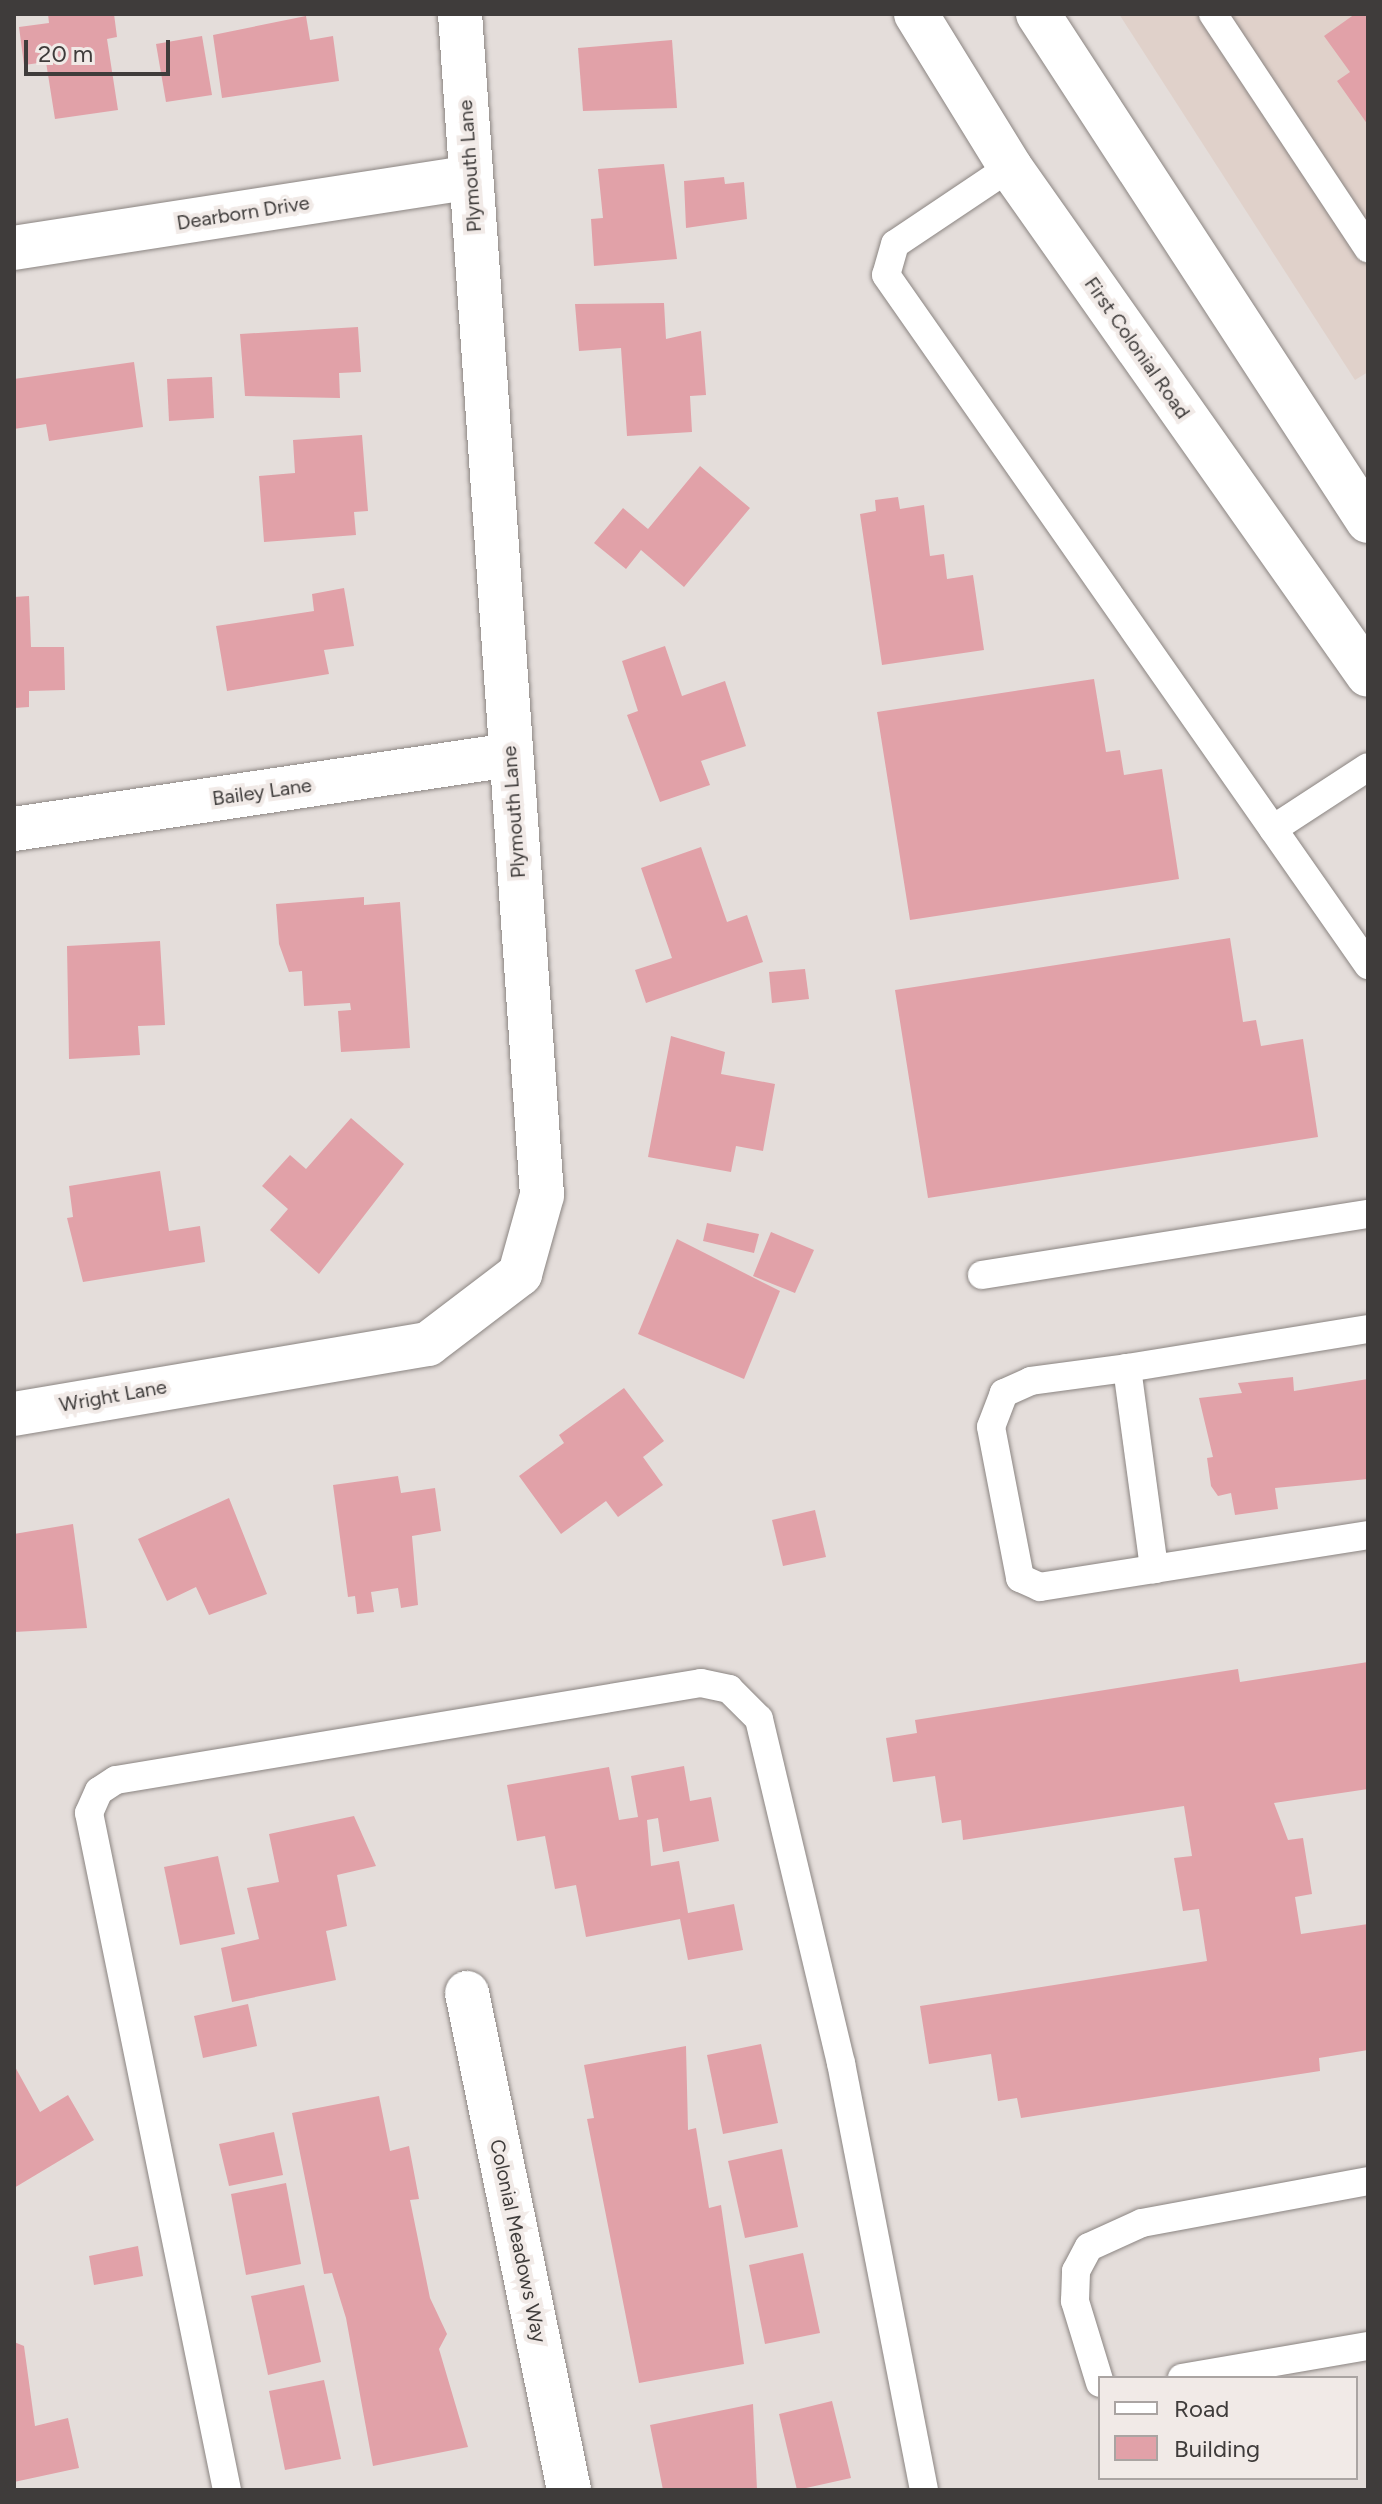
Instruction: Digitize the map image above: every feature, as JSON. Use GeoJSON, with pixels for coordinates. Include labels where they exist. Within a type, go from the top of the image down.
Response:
{"type":"FeatureCollection","features":[{"type":"Feature","properties":{"kind":"street","name":"Plymouth Lane"},"geometry":{"type":"LineString","coordinates":[[212,1378],[428,1344],[520,1274],[542,1195],[460,14]]}},
{"type":"Feature","properties":{"kind":"street","name":"First Colonial Road"},"geometry":{"type":"LineString","coordinates":[[916,14],[1010,167],[1368,675]]}},
{"type":"Feature","properties":{"kind":"street"},"geometry":{"type":"LineString","coordinates":[[1038,14],[1363,504]]}},
{"type":"Feature","properties":{"kind":"street","name":"Dearborn Drive"},"geometry":{"type":"LineString","coordinates":[[14,248],[471,177]]}},
{"type":"Feature","properties":{"kind":"street","name":"Bailey Lane"},"geometry":{"type":"LineString","coordinates":[[14,829],[510,755]]}},
{"type":"Feature","properties":{"kind":"street","name":"Wright Lane"},"geometry":{"type":"LineString","coordinates":[[14,1414],[212,1378]]}},
{"type":"Feature","properties":{"kind":"street","name":"Colonial Meadows Way"},"geometry":{"type":"LineString","coordinates":[[467,1993],[569,2490]]}},
{"type":"Feature","properties":{"kind":"lane"},"geometry":{"type":"LineString","coordinates":[[1213,14],[1368,248]]}},
{"type":"Feature","properties":{"kind":"lane"},"geometry":{"type":"LineString","coordinates":[[1010,167],[895,244],[886,275],[1368,965]]}},
{"type":"Feature","properties":{"kind":"lane"},"geometry":{"type":"LineString","coordinates":[[1273,829],[1368,767]]}},
{"type":"Feature","properties":{"kind":"lane"},"geometry":{"type":"LineString","coordinates":[[982,1275],[1368,1214]]}},
{"type":"Feature","properties":{"kind":"lane"},"geometry":{"type":"LineString","coordinates":[[1368,1329],[1031,1381],[1004,1393],[991,1427],[1020,1578],[1040,1587],[1368,1535]]}},
{"type":"Feature","properties":{"kind":"lane"},"geometry":{"type":"LineString","coordinates":[[1127,1368],[1154,1569]]}},
{"type":"Feature","properties":{"kind":"lane"},"geometry":{"type":"LineString","coordinates":[[227,2490],[89,1813],[99,1791],[116,1780],[701,1683],[729,1689],[759,1719],[841,2063],[924,2490]]}},
{"type":"Feature","properties":{"kind":"lane"},"geometry":{"type":"LineString","coordinates":[[1098,2380],[1090,2369],[1075,2301],[1076,2271],[1089,2247],[1142,2223],[1368,2181]]}},
{"type":"Feature","properties":{"kind":"lane"},"geometry":{"type":"LineString","coordinates":[[1194,2376],[1368,2346]]}},
{"type":"Feature","properties":{"kind":"shaded area"},"geometry":{"type":"Polygon","coordinates":[[[1119,14],[1368,14],[1368,372],[1355,380],[1119,14]]]}},
{"type":"Feature","properties":{"kind":"building"},"geometry":{"type":"Polygon","coordinates":[[[48,14],[114,14],[117,37],[107,39],[118,110],[55,119],[46,62],[24,65],[19,27],[49,23],[48,14]]]}},
{"type":"Feature","properties":{"kind":"building"},"geometry":{"type":"Polygon","coordinates":[[[1355,14],[1368,14],[1368,125],[1337,81],[1350,72],[1324,36],[1355,14]]]}},
{"type":"Feature","properties":{"kind":"building"},"geometry":{"type":"Polygon","coordinates":[[[306,16],[310,40],[333,36],[339,81],[222,98],[213,35],[306,16]]]}},
{"type":"Feature","properties":{"kind":"building"},"geometry":{"type":"Polygon","coordinates":[[[202,36],[212,95],[166,102],[156,44],[202,36]]]}},
{"type":"Feature","properties":{"kind":"building"},"geometry":{"type":"Polygon","coordinates":[[[672,40],[677,108],[583,111],[578,48],[672,40]]]}},
{"type":"Feature","properties":{"kind":"building"},"geometry":{"type":"Polygon","coordinates":[[[664,164],[677,259],[594,266],[591,219],[603,218],[598,169],[664,164]]]}},
{"type":"Feature","properties":{"kind":"building"},"geometry":{"type":"Polygon","coordinates":[[[724,177],[725,184],[744,182],[747,219],[686,228],[684,181],[724,177]]]}},
{"type":"Feature","properties":{"kind":"building"},"geometry":{"type":"Polygon","coordinates":[[[664,303],[666,339],[701,331],[706,395],[690,396],[692,432],[627,436],[621,348],[579,351],[575,304],[664,303]]]}},
{"type":"Feature","properties":{"kind":"building"},"geometry":{"type":"Polygon","coordinates":[[[358,327],[361,372],[339,373],[340,398],[245,396],[240,334],[358,327]]]}},
{"type":"Feature","properties":{"kind":"building"},"geometry":{"type":"Polygon","coordinates":[[[134,362],[143,427],[49,441],[46,424],[14,429],[14,379],[134,362]]]}},
{"type":"Feature","properties":{"kind":"building"},"geometry":{"type":"Polygon","coordinates":[[[212,377],[214,418],[169,421],[167,379],[212,377]]]}},
{"type":"Feature","properties":{"kind":"building"},"geometry":{"type":"Polygon","coordinates":[[[362,435],[368,511],[354,512],[356,535],[264,542],[259,476],[295,473],[293,440],[362,435]]]}},
{"type":"Feature","properties":{"kind":"building"},"geometry":{"type":"Polygon","coordinates":[[[700,466],[750,508],[684,587],[641,550],[626,569],[594,543],[623,508],[648,529],[700,466]]]}},
{"type":"Feature","properties":{"kind":"building"},"geometry":{"type":"Polygon","coordinates":[[[898,497],[900,509],[924,505],[930,556],[944,554],[947,579],[973,575],[984,650],[882,665],[860,514],[876,511],[875,500],[898,497]]]}},
{"type":"Feature","properties":{"kind":"building"},"geometry":{"type":"Polygon","coordinates":[[[344,588],[354,646],[324,650],[329,674],[227,691],[216,626],[314,611],[312,594],[344,588]]]}},
{"type":"Feature","properties":{"kind":"building"},"geometry":{"type":"Polygon","coordinates":[[[29,596],[31,647],[64,647],[65,690],[29,691],[29,707],[14,708],[14,597],[29,596]]]}},
{"type":"Feature","properties":{"kind":"building"},"geometry":{"type":"Polygon","coordinates":[[[665,646],[682,696],[725,681],[746,746],[701,761],[710,785],[660,802],[627,715],[638,711],[622,661],[665,646]]]}},
{"type":"Feature","properties":{"kind":"building"},"geometry":{"type":"Polygon","coordinates":[[[1094,679],[1106,752],[1120,750],[1124,775],[1162,769],[1179,879],[910,920],[877,712],[1094,679]]]}},
{"type":"Feature","properties":{"kind":"building"},"geometry":{"type":"Polygon","coordinates":[[[701,847],[727,922],[747,915],[763,962],[646,1003],[635,970],[672,958],[641,868],[701,847]]]}},
{"type":"Feature","properties":{"kind":"building"},"geometry":{"type":"Polygon","coordinates":[[[364,897],[364,905],[400,902],[410,1048],[341,1052],[338,1011],[351,1010],[350,1003],[304,1006],[302,971],[289,972],[279,944],[276,904],[364,897]]]}},
{"type":"Feature","properties":{"kind":"building"},"geometry":{"type":"Polygon","coordinates":[[[1230,938],[1243,1022],[1256,1020],[1261,1046],[1303,1039],[1318,1137],[928,1198],[895,990],[1230,938]]]}},
{"type":"Feature","properties":{"kind":"building"},"geometry":{"type":"Polygon","coordinates":[[[160,941],[165,1025],[138,1026],[140,1055],[69,1059],[67,946],[160,941]]]}},
{"type":"Feature","properties":{"kind":"building"},"geometry":{"type":"Polygon","coordinates":[[[805,969],[809,999],[772,1003],[769,972],[805,969]]]}},
{"type":"Feature","properties":{"kind":"building"},"geometry":{"type":"Polygon","coordinates":[[[671,1036],[725,1052],[721,1074],[775,1084],[763,1151],[736,1146],[731,1172],[648,1157],[671,1036]]]}},
{"type":"Feature","properties":{"kind":"building"},"geometry":{"type":"Polygon","coordinates":[[[351,1118],[404,1164],[319,1274],[270,1230],[288,1209],[262,1186],[290,1155],[306,1169],[351,1118]]]}},
{"type":"Feature","properties":{"kind":"building"},"geometry":{"type":"Polygon","coordinates":[[[160,1171],[169,1231],[200,1226],[205,1262],[83,1282],[67,1218],[73,1217],[69,1186],[160,1171]]]}},
{"type":"Feature","properties":{"kind":"building"},"geometry":{"type":"Polygon","coordinates":[[[707,1223],[759,1234],[754,1253],[703,1241],[707,1223]]]}},
{"type":"Feature","properties":{"kind":"building"},"geometry":{"type":"Polygon","coordinates":[[[771,1232],[814,1250],[795,1293],[753,1276],[771,1232]]]}},
{"type":"Feature","properties":{"kind":"building"},"geometry":{"type":"Polygon","coordinates":[[[677,1239],[780,1291],[744,1379],[638,1334],[677,1239]]]}},
{"type":"Feature","properties":{"kind":"building"},"geometry":{"type":"Polygon","coordinates":[[[1293,1377],[1294,1391],[1368,1379],[1368,1479],[1275,1488],[1278,1509],[1235,1515],[1231,1493],[1218,1496],[1211,1486],[1207,1458],[1213,1457],[1199,1398],[1242,1393],[1238,1383],[1293,1377]]]}},
{"type":"Feature","properties":{"kind":"building"},"geometry":{"type":"Polygon","coordinates":[[[624,1388],[664,1441],[643,1457],[663,1485],[618,1517],[606,1501],[561,1534],[519,1476],[564,1443],[559,1435],[624,1388]]]}},
{"type":"Feature","properties":{"kind":"building"},"geometry":{"type":"Polygon","coordinates":[[[398,1476],[401,1493],[435,1488],[441,1531],[412,1536],[418,1605],[401,1608],[398,1588],[371,1592],[374,1612],[357,1614],[355,1596],[348,1597],[333,1485],[398,1476]]]}},
{"type":"Feature","properties":{"kind":"building"},"geometry":{"type":"Polygon","coordinates":[[[229,1498],[267,1594],[209,1615],[196,1587],[167,1601],[138,1539],[229,1498]]]}},
{"type":"Feature","properties":{"kind":"building"},"geometry":{"type":"Polygon","coordinates":[[[815,1510],[826,1557],[783,1566],[772,1520],[815,1510]]]}},
{"type":"Feature","properties":{"kind":"building"},"geometry":{"type":"Polygon","coordinates":[[[73,1524],[87,1628],[14,1632],[14,1534],[73,1524]]]}},
{"type":"Feature","properties":{"kind":"building"},"geometry":{"type":"Polygon","coordinates":[[[1368,1662],[1368,1789],[1274,1803],[1288,1840],[1303,1838],[1312,1894],[1295,1897],[1301,1934],[1368,1924],[1368,2050],[1319,2058],[1320,2071],[1021,2118],[1017,2098],[998,2101],[991,2054],[929,2064],[920,2006],[1207,1961],[1199,1909],[1183,1911],[1174,1858],[1192,1856],[1184,1806],[963,1840],[961,1820],[942,1823],[935,1776],[893,1782],[886,1738],[917,1733],[915,1720],[1238,1669],[1240,1682],[1368,1662]]]}},
{"type":"Feature","properties":{"kind":"building"},"geometry":{"type":"Polygon","coordinates":[[[684,1766],[690,1801],[711,1797],[719,1841],[663,1852],[658,1818],[647,1820],[651,1866],[679,1861],[688,1913],[734,1904],[743,1950],[688,1960],[680,1919],[586,1937],[576,1885],[555,1889],[545,1836],[517,1841],[507,1785],[609,1767],[619,1820],[638,1817],[631,1776],[684,1766]]]}},
{"type":"Feature","properties":{"kind":"building"},"geometry":{"type":"Polygon","coordinates":[[[354,1816],[376,1866],[337,1875],[347,1926],[326,1931],[336,1980],[232,2002],[221,1948],[259,1939],[247,1888],[279,1882],[269,1834],[354,1816]]]}},
{"type":"Feature","properties":{"kind":"building"},"geometry":{"type":"Polygon","coordinates":[[[218,1856],[235,1934],[180,1945],[164,1867],[218,1856]]]}},
{"type":"Feature","properties":{"kind":"building"},"geometry":{"type":"Polygon","coordinates":[[[248,2004],[257,2046],[203,2058],[194,2016],[248,2004]]]}},
{"type":"Feature","properties":{"kind":"building"},"geometry":{"type":"Polygon","coordinates":[[[761,2044],[778,2123],[723,2134],[707,2055],[761,2044]]]}},
{"type":"Feature","properties":{"kind":"building"},"geometry":{"type":"Polygon","coordinates":[[[686,2046],[688,2130],[696,2128],[709,2208],[721,2205],[744,2364],[639,2383],[587,2119],[594,2118],[584,2065],[686,2046]]]}},
{"type":"Feature","properties":{"kind":"building"},"geometry":{"type":"Polygon","coordinates":[[[14,2065],[40,2112],[68,2095],[94,2140],[14,2188],[14,2065]]]}},
{"type":"Feature","properties":{"kind":"building"},"geometry":{"type":"Polygon","coordinates":[[[379,2096],[390,2151],[409,2146],[419,2199],[410,2200],[430,2298],[447,2334],[439,2349],[468,2447],[373,2466],[346,2318],[332,2273],[324,2274],[292,2113],[379,2096]]]}},
{"type":"Feature","properties":{"kind":"building"},"geometry":{"type":"Polygon","coordinates":[[[274,2132],[283,2175],[229,2186],[219,2144],[274,2132]]]}},
{"type":"Feature","properties":{"kind":"building"},"geometry":{"type":"Polygon","coordinates":[[[782,2149],[798,2227],[745,2238],[728,2161],[782,2149]]]}},
{"type":"Feature","properties":{"kind":"building"},"geometry":{"type":"Polygon","coordinates":[[[286,2183],[301,2264],[246,2275],[231,2194],[286,2183]]]}},
{"type":"Feature","properties":{"kind":"building"},"geometry":{"type":"Polygon","coordinates":[[[138,2246],[143,2276],[94,2285],[89,2256],[138,2246]]]}},
{"type":"Feature","properties":{"kind":"building"},"geometry":{"type":"Polygon","coordinates":[[[803,2253],[820,2333],[765,2344],[749,2265],[803,2253]]]}},
{"type":"Feature","properties":{"kind":"building"},"geometry":{"type":"Polygon","coordinates":[[[304,2285],[321,2362],[268,2375],[251,2296],[304,2285]]]}},
{"type":"Feature","properties":{"kind":"building"},"geometry":{"type":"Polygon","coordinates":[[[14,2342],[24,2346],[35,2426],[68,2418],[79,2468],[14,2482],[14,2342]]]}},
{"type":"Feature","properties":{"kind":"building"},"geometry":{"type":"Polygon","coordinates":[[[324,2380],[341,2459],[285,2470],[269,2391],[324,2380]]]}},
{"type":"Feature","properties":{"kind":"building"},"geometry":{"type":"Polygon","coordinates":[[[832,2401],[851,2478],[797,2490],[779,2414],[832,2401]]]}},
{"type":"Feature","properties":{"kind":"building"},"geometry":{"type":"Polygon","coordinates":[[[753,2404],[757,2490],[663,2490],[650,2425],[753,2404]]]}}]}
